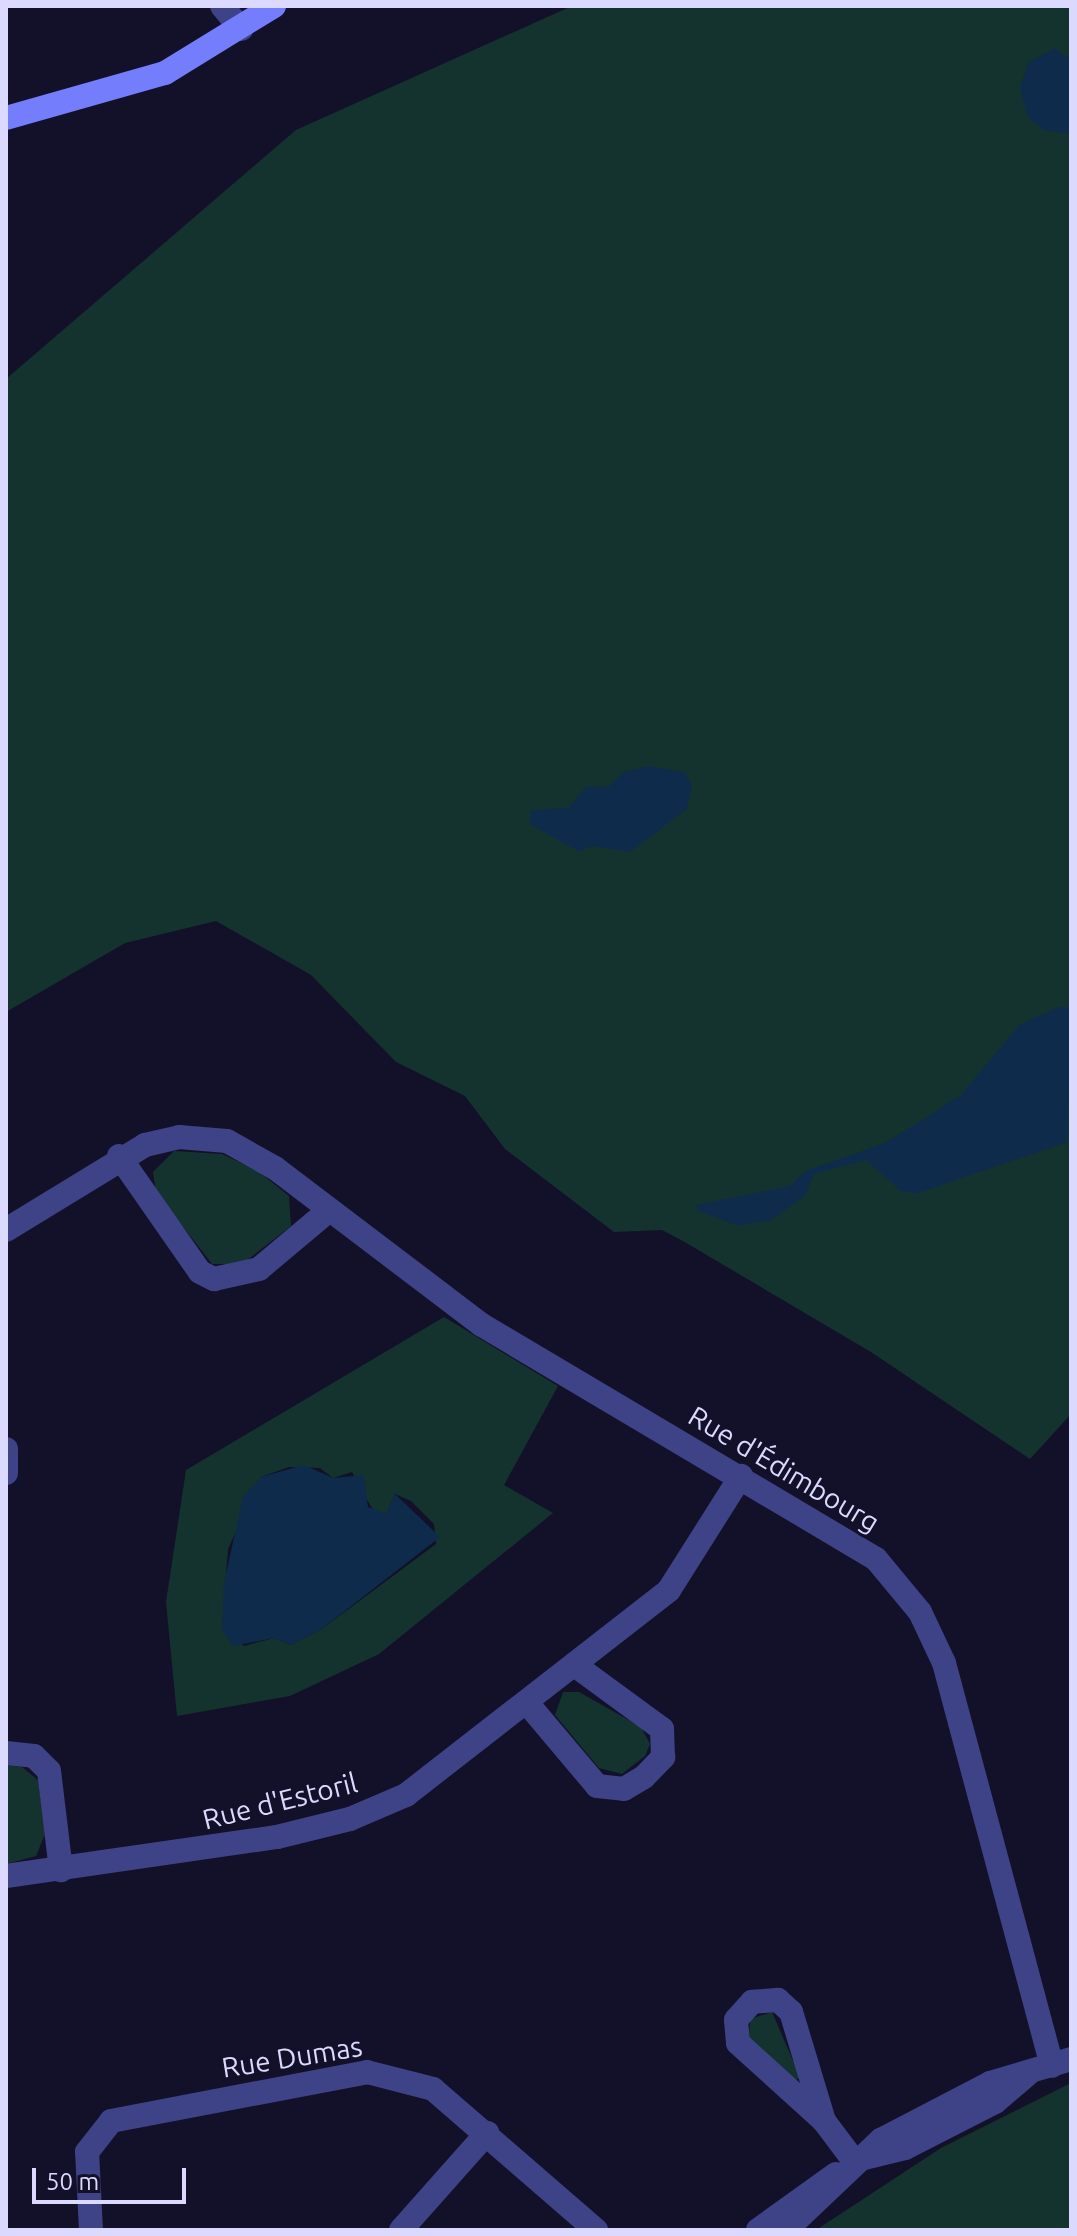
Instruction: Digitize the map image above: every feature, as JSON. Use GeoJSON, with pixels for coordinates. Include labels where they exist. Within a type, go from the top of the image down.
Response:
{"type":"FeatureCollection","features":[{"type":"Feature","properties":{"kind":"street"},"geometry":{"type":"LineString","coordinates":[[222,6],[241,29]]}},
{"type":"Feature","properties":{"kind":"street"},"geometry":{"type":"LineString","coordinates":[[6,118],[145,81],[241,29],[274,6]]}},
{"type":"Feature","properties":{"kind":"street","name":"Rue d'Édimbourg"},"geometry":{"type":"LineString","coordinates":[[6,1230],[119,1156],[179,1137],[216,1138],[262,1159],[327,1212],[482,1325],[741,1476],[876,1559],[929,1628],[1062,2062]]}},
{"type":"Feature","properties":{"kind":"street"},"geometry":{"type":"LineString","coordinates":[[119,1156],[200,1272],[214,1279],[259,1269],[327,1212]]}},
{"type":"Feature","properties":{"kind":"street"},"geometry":{"type":"LineString","coordinates":[[6,1449],[6,1473]]}},
{"type":"Feature","properties":{"kind":"street","name":"Rue d'Estoril"},"geometry":{"type":"LineString","coordinates":[[6,1876],[189,1854],[364,1814],[421,1786],[669,1590],[741,1476]]}},
{"type":"Feature","properties":{"kind":"street"},"geometry":{"type":"LineString","coordinates":[[528,1704],[597,1786],[624,1789],[644,1777],[663,1757],[662,1729],[576,1666]]}},
{"type":"Feature","properties":{"kind":"street"},"geometry":{"type":"LineString","coordinates":[[6,1753],[34,1756],[49,1771],[61,1870]]}},
{"type":"Feature","properties":{"kind":"street"},"geometry":{"type":"LineString","coordinates":[[824,2121],[738,2043],[736,2020],[752,2002],[778,2000],[791,2012],[824,2121],[848,2166]]}},
{"type":"Feature","properties":{"kind":"street"},"geometry":{"type":"LineString","coordinates":[[758,2230],[936,2109],[1062,2062]]}},
{"type":"Feature","properties":{"kind":"street","name":"Rue Dumas"},"geometry":{"type":"LineString","coordinates":[[91,2230],[90,2143],[126,2117],[381,2073],[433,2089],[596,2230]]}},
{"type":"Feature","properties":{"kind":"street"},"geometry":{"type":"LineString","coordinates":[[401,2230],[487,2133]]}},
{"type":"Feature","properties":{"kind":"street"},"geometry":{"type":"LineString","coordinates":[[786,2230],[848,2166]]}},
{"type":"Feature","properties":{"kind":"green space"},"geometry":{"type":"Polygon","coordinates":[[[572,6],[1071,6],[1071,1414],[1030,1459],[871,1352],[683,1241],[662,1230],[614,1232],[505,1149],[465,1096],[396,1062],[311,975],[216,921],[125,943],[6,1012],[6,379],[296,130],[572,6]]]}},
{"type":"Feature","properties":{"kind":"green space"},"geometry":{"type":"Polygon","coordinates":[[[174,1151],[222,1154],[258,1171],[289,1196],[291,1226],[242,1264],[212,1264],[156,1192],[153,1172],[174,1151]]]}},
{"type":"Feature","properties":{"kind":"green space"},"geometry":{"type":"Polygon","coordinates":[[[444,1317],[558,1386],[504,1485],[553,1513],[379,1654],[290,1696],[177,1716],[166,1602],[186,1470],[444,1317]],[[289,1467],[261,1477],[228,1549],[222,1629],[244,1646],[274,1638],[291,1645],[323,1628],[436,1544],[434,1524],[411,1501],[395,1494],[387,1514],[374,1512],[352,1472],[333,1478],[320,1468],[289,1467]]]}},
{"type":"Feature","properties":{"kind":"green space"},"geometry":{"type":"Polygon","coordinates":[[[563,1692],[579,1692],[641,1727],[650,1744],[645,1756],[622,1774],[599,1768],[555,1715],[563,1692]]]}},
{"type":"Feature","properties":{"kind":"green space"},"geometry":{"type":"Polygon","coordinates":[[[6,1765],[22,1767],[38,1780],[45,1834],[36,1856],[6,1864],[6,1765]]]}},
{"type":"Feature","properties":{"kind":"green space"},"geometry":{"type":"Polygon","coordinates":[[[772,2012],[800,2077],[796,2080],[749,2039],[750,2019],[772,2012]]]}},
{"type":"Feature","properties":{"kind":"green space"},"geometry":{"type":"Polygon","coordinates":[[[1071,2083],[1071,2230],[816,2230],[941,2148],[1071,2083]]]}},
{"type":"Feature","properties":{"kind":"water"},"geometry":{"type":"Polygon","coordinates":[[[1055,48],[1071,60],[1070,134],[1043,130],[1028,117],[1020,88],[1028,63],[1055,48]]]}},
{"type":"Feature","properties":{"kind":"water"},"geometry":{"type":"Polygon","coordinates":[[[649,766],[684,772],[692,785],[687,809],[630,852],[591,846],[580,852],[529,824],[532,810],[568,808],[586,787],[608,787],[624,772],[649,766]]]}},
{"type":"Feature","properties":{"kind":"water"},"geometry":{"type":"Polygon","coordinates":[[[1059,1007],[1071,1008],[1067,1142],[916,1194],[901,1191],[866,1160],[814,1174],[805,1196],[771,1220],[738,1226],[699,1211],[696,1205],[790,1186],[806,1171],[885,1143],[960,1096],[1020,1024],[1059,1007]]]}},
{"type":"Feature","properties":{"kind":"water"},"geometry":{"type":"Polygon","coordinates":[[[304,1465],[333,1478],[364,1475],[368,1507],[387,1514],[395,1494],[440,1537],[323,1628],[291,1645],[274,1638],[233,1646],[222,1629],[224,1583],[243,1497],[261,1477],[304,1465]]]}}]}
